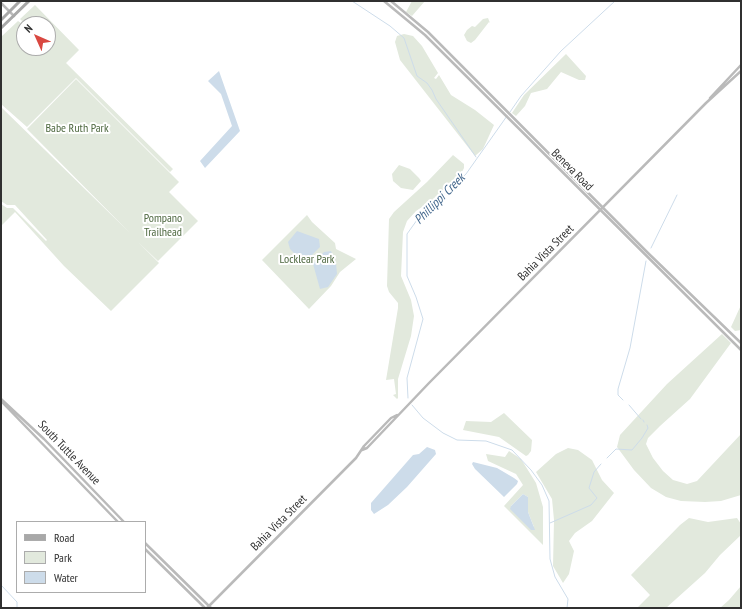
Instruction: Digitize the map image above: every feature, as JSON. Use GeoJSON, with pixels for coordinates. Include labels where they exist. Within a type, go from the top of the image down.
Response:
{"type":"FeatureCollection","features":[{"type":"Feature","properties":{"kind":"main road"},"geometry":{"type":"LineString","coordinates":[[1,20],[20,1]]}},
{"type":"Feature","properties":{"kind":"main road"},"geometry":{"type":"LineString","coordinates":[[1,28],[29,1]]}},
{"type":"Feature","properties":{"kind":"main road","name":"Beneva Road"},"geometry":{"type":"LineString","coordinates":[[384,1],[425,35],[741,350]]}},
{"type":"Feature","properties":{"kind":"main road","name":"Beneva Road"},"geometry":{"type":"LineString","coordinates":[[391,1],[428,32],[741,343]]}},
{"type":"Feature","properties":{"kind":"main road"},"geometry":{"type":"LineString","coordinates":[[1,2],[14,16]]}},
{"type":"Feature","properties":{"kind":"main road","name":"Bahia Vista Street"},"geometry":{"type":"LineString","coordinates":[[208,608],[362,450],[372,443],[397,415],[604,208],[741,65]]}},
{"type":"Feature","properties":{"kind":"main road","name":"Bahia Vista Street"},"geometry":{"type":"LineString","coordinates":[[706,103],[741,71]]}},
{"type":"Feature","properties":{"kind":"main road"},"geometry":{"type":"LineString","coordinates":[[689,298],[692,295]]}},
{"type":"Feature","properties":{"kind":"main road","name":"South Tuttle Avenue"},"geometry":{"type":"LineString","coordinates":[[1,400],[117,521]]}},
{"type":"Feature","properties":{"kind":"main road","name":"South Tuttle Avenue"},"geometry":{"type":"LineString","coordinates":[[1,400],[44,439],[123,521]]}},
{"type":"Feature","properties":{"kind":"main road"},"geometry":{"type":"LineString","coordinates":[[146,544],[208,608]]}},
{"type":"Feature","properties":{"kind":"main road"},"geometry":{"type":"LineString","coordinates":[[146,550],[208,608]]}},
{"type":"Feature","properties":{"kind":"green space"},"geometry":{"type":"Polygon","coordinates":[[[412,1],[425,1],[412,16],[406,12],[412,1]]]}},
{"type":"Feature","properties":{"kind":"green space"},"geometry":{"type":"Polygon","coordinates":[[[35,5],[46,16],[23,16],[35,5]]]}},
{"type":"Feature","properties":{"kind":"green space"},"geometry":{"type":"Polygon","coordinates":[[[488,18],[490,23],[489,22],[475,40],[471,43],[467,41],[464,35],[467,30],[472,26],[475,27],[483,19],[488,18]]]}},
{"type":"Feature","properties":{"kind":"green space"},"geometry":{"type":"Polygon","coordinates":[[[16,23],[16,56],[56,56],[56,26],[79,50],[66,63],[173,169],[170,172],[76,78],[27,127],[1,104],[1,37],[16,23]]]}},
{"type":"Feature","properties":{"kind":"green space"},"geometry":{"type":"Polygon","coordinates":[[[404,34],[413,36],[422,46],[438,73],[434,78],[436,79],[439,75],[451,95],[475,110],[494,125],[483,149],[475,156],[400,60],[395,42],[397,36],[404,34]]]}},
{"type":"Feature","properties":{"kind":"green space"},"geometry":{"type":"Polygon","coordinates":[[[566,54],[586,76],[585,80],[579,80],[561,72],[547,89],[531,93],[525,106],[516,116],[512,113],[524,95],[566,54]]]}},
{"type":"Feature","properties":{"kind":"green space"},"geometry":{"type":"Polygon","coordinates":[[[76,79],[179,182],[169,192],[198,221],[158,261],[138,242],[159,263],[111,311],[64,266],[15,212],[1,226],[1,204],[7,208],[13,208],[46,241],[47,240],[15,205],[7,205],[1,201],[1,107],[130,233],[27,129],[76,79]]]}},
{"type":"Feature","properties":{"kind":"green space"},"geometry":{"type":"Polygon","coordinates":[[[453,155],[464,164],[462,172],[431,201],[416,211],[407,221],[403,232],[401,276],[411,300],[414,316],[411,336],[398,379],[397,399],[393,395],[396,394],[394,379],[386,380],[398,308],[398,303],[389,292],[387,286],[389,219],[394,212],[427,182],[453,155]]]}},
{"type":"Feature","properties":{"kind":"green space"},"geometry":{"type":"Polygon","coordinates":[[[399,165],[410,169],[421,181],[413,190],[401,188],[393,181],[392,174],[399,165]]]}},
{"type":"Feature","properties":{"kind":"green space","name":"Locklear Park"},"geometry":{"type":"Polygon","coordinates":[[[307,215],[312,222],[335,243],[336,249],[356,259],[340,272],[331,286],[309,309],[262,260],[307,215]]]}},
{"type":"Feature","properties":{"kind":"green space"},"geometry":{"type":"Polygon","coordinates":[[[741,305],[741,330],[735,331],[731,327],[741,305]]]}},
{"type":"Feature","properties":{"kind":"green space"},"geometry":{"type":"Polygon","coordinates":[[[722,334],[731,343],[690,399],[648,438],[646,444],[653,458],[663,471],[673,480],[687,484],[697,481],[741,434],[741,495],[721,501],[705,502],[681,501],[666,497],[651,488],[634,470],[617,447],[620,435],[667,384],[722,334]]]}},
{"type":"Feature","properties":{"kind":"green space"},"geometry":{"type":"Polygon","coordinates":[[[504,413],[532,440],[531,451],[528,455],[526,456],[499,437],[463,430],[466,421],[491,422],[504,413]]]}},
{"type":"Feature","properties":{"kind":"green space"},"geometry":{"type":"Polygon","coordinates":[[[568,448],[578,450],[592,460],[602,480],[614,493],[592,521],[575,533],[569,541],[574,551],[569,574],[563,583],[553,566],[554,520],[552,499],[536,472],[556,454],[568,448]]]}},
{"type":"Feature","properties":{"kind":"green space"},"geometry":{"type":"Polygon","coordinates":[[[509,451],[521,459],[536,483],[543,507],[543,545],[504,506],[523,485],[516,474],[488,461],[486,454],[505,457],[509,451]],[[523,494],[511,506],[534,527],[528,512],[528,497],[523,494]]]}},
{"type":"Feature","properties":{"kind":"green space"},"geometry":{"type":"Polygon","coordinates":[[[689,518],[708,522],[737,518],[741,524],[741,535],[720,555],[705,573],[666,608],[637,608],[650,595],[631,575],[680,525],[689,518]]]}},
{"type":"Feature","properties":{"kind":"green space"},"geometry":{"type":"Polygon","coordinates":[[[741,586],[741,608],[720,608],[729,600],[741,586]]]}},
{"type":"Feature","properties":{"kind":"water"},"geometry":{"type":"Polygon","coordinates":[[[219,71],[240,131],[205,168],[200,161],[232,126],[221,94],[208,81],[219,71]]]}},
{"type":"Feature","properties":{"kind":"water"},"geometry":{"type":"Polygon","coordinates":[[[297,231],[319,239],[320,247],[312,255],[308,256],[294,253],[290,249],[288,242],[297,231]]]}},
{"type":"Feature","properties":{"kind":"water"},"geometry":{"type":"Polygon","coordinates":[[[331,251],[336,263],[337,274],[328,287],[320,289],[313,264],[324,252],[331,251]]]}},
{"type":"Feature","properties":{"kind":"water"},"geometry":{"type":"Polygon","coordinates":[[[427,447],[435,450],[436,454],[407,487],[388,505],[374,514],[371,510],[371,503],[413,455],[419,454],[427,447]]]}},
{"type":"Feature","properties":{"kind":"water"},"geometry":{"type":"Polygon","coordinates":[[[473,462],[497,468],[518,481],[517,484],[504,497],[475,469],[472,464],[473,462]]]}},
{"type":"Feature","properties":{"kind":"water"},"geometry":{"type":"Polygon","coordinates":[[[523,494],[528,497],[528,512],[535,530],[531,530],[510,509],[511,506],[523,494]]]}},
{"type":"Feature","properties":{"kind":"waterway"},"geometry":{"type":"LineString","coordinates":[[352,1],[390,26],[404,38],[417,76],[427,83],[436,99],[476,157]]}},
{"type":"Feature","properties":{"kind":"waterway"},"geometry":{"type":"LineString","coordinates":[[510,112],[521,96],[561,51],[615,1]]}},
{"type":"Feature","properties":{"kind":"waterway","name":"Phillippi Creek"},"geometry":{"type":"LineString","coordinates":[[408,398],[407,378],[423,319],[407,276],[407,234],[417,220],[466,174],[507,116]]}},
{"type":"Feature","properties":{"kind":"waterway"},"geometry":{"type":"LineString","coordinates":[[651,248],[677,195]]}},
{"type":"Feature","properties":{"kind":"waterway"},"geometry":{"type":"LineString","coordinates":[[623,400],[618,395],[618,389],[630,348],[646,261]]}},
{"type":"Feature","properties":{"kind":"waterway","name":"Phillippi Creek"},"geometry":{"type":"LineString","coordinates":[[412,405],[423,418],[443,433],[457,440],[486,441],[512,450],[531,470],[542,485],[549,501],[550,559],[555,577],[568,599],[567,608]]}},
{"type":"Feature","properties":{"kind":"waterway"},"geometry":{"type":"LineString","coordinates":[[629,405],[641,419]]}},
{"type":"Feature","properties":{"kind":"waterway"},"geometry":{"type":"LineString","coordinates":[[607,458],[616,449],[632,450],[642,438],[648,428],[647,425]]}},
{"type":"Feature","properties":{"kind":"waterway"},"geometry":{"type":"LineString","coordinates":[[550,523],[591,505],[597,498],[589,488],[594,472],[601,464]]}},
{"type":"Feature","properties":{"kind":"waterway"},"geometry":{"type":"LineString","coordinates":[[1,585],[17,602],[17,608]]}},
{"type":"Feature","properties":{"kind":"park label","name":"Babe Ruth Park"},"geometry":{"type":"Point","coordinates":[77,129]}},
{"type":"Feature","properties":{"kind":"park label","name":"Pompano Trailhead"},"geometry":{"type":"Point","coordinates":[163,226]}}]}
